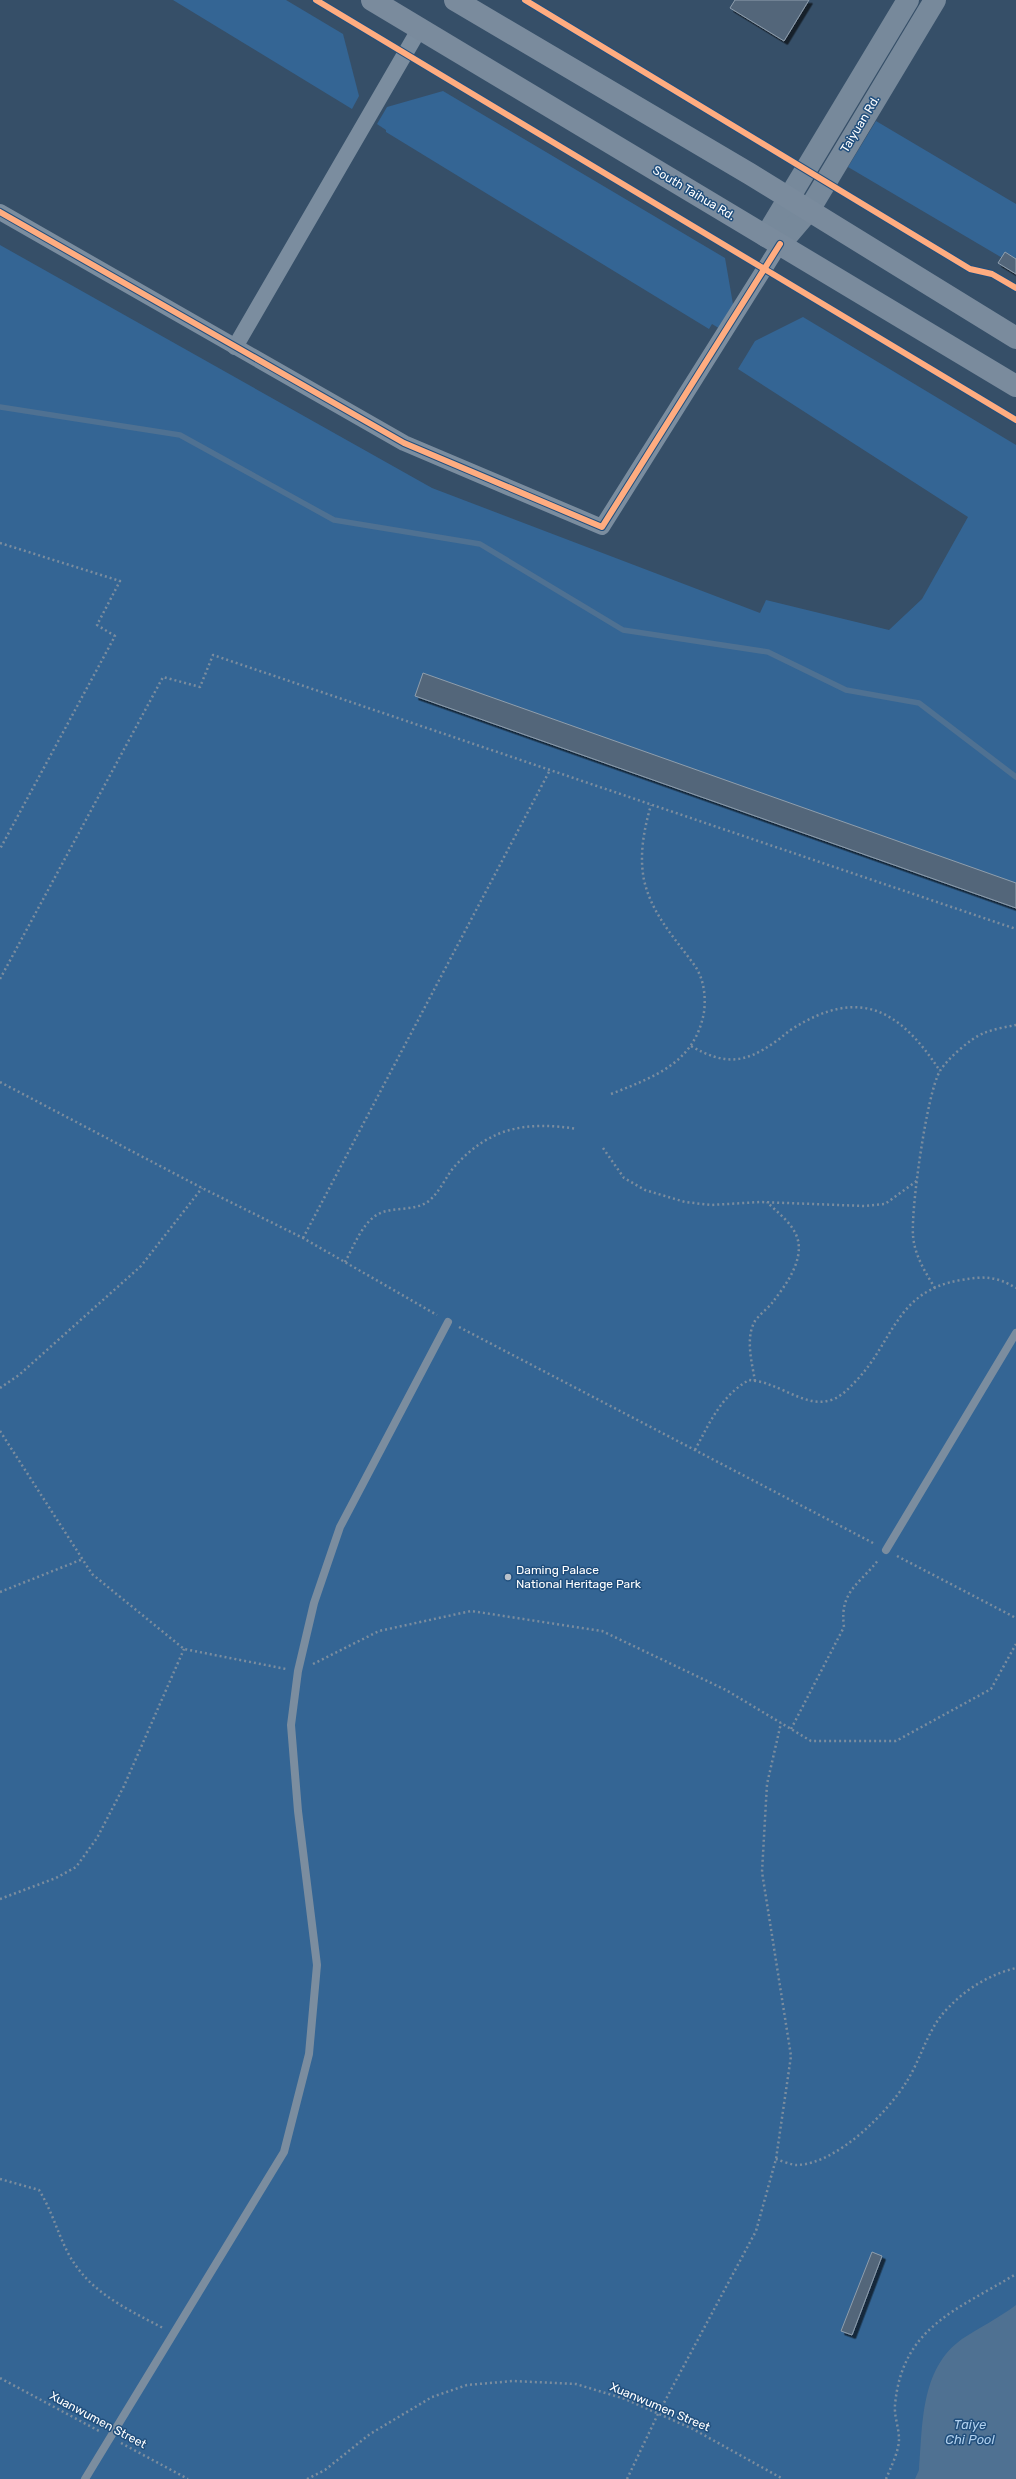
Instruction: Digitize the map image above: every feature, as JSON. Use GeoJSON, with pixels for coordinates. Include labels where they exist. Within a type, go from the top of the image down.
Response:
{"type":"FeatureCollection","features":[{"type":"Feature","properties":{"kind":"main road","name":"South Taihua Rd."},"geometry":{"type":"LineString","coordinates":[[372,0],[1016,386]]}},
{"type":"Feature","properties":{"kind":"main road"},"geometry":{"type":"LineString","coordinates":[[455,0],[809,210],[1016,338]]}},
{"type":"Feature","properties":{"kind":"main road","name":"Taiyuan Rd."},"geometry":{"type":"LineString","coordinates":[[773,240],[789,198],[908,0]]}},
{"type":"Feature","properties":{"kind":"main road","name":"Taiyuan Rd."},"geometry":{"type":"LineString","coordinates":[[773,240],[809,210],[935,0]]}},
{"type":"Feature","properties":{"kind":"street"},"geometry":{"type":"LineString","coordinates":[[235,347],[420,28]]}},
{"type":"Feature","properties":{"kind":"street"},"geometry":{"type":"LineString","coordinates":[[0,212],[404,443],[602,527],[773,240]]}},
{"type":"Feature","properties":{"kind":"lane"},"geometry":{"type":"LineString","coordinates":[[85,2479],[284,2152],[309,2054],[317,1965],[298,1811],[291,1725],[298,1671],[314,1603],[340,1527],[448,1322]]}},
{"type":"Feature","properties":{"kind":"lane"},"geometry":{"type":"LineString","coordinates":[[886,1550],[1016,1333]]}},
{"type":"Feature","properties":{"kind":"path"},"geometry":{"type":"LineString","coordinates":[[0,543],[120,581],[97,625],[115,636],[0,849]]}},
{"type":"Feature","properties":{"kind":"path"},"geometry":{"type":"LineString","coordinates":[[0,979],[163,678],[200,687],[213,655],[1016,929]]}},
{"type":"Feature","properties":{"kind":"path"},"geometry":{"type":"LineString","coordinates":[[303,1238],[550,770]]}},
{"type":"Feature","properties":{"kind":"path"},"geometry":{"type":"LineString","coordinates":[[611,1094],[664,1071],[692,1046],[702,1018],[705,1002],[703,986],[696,967],[658,918],[644,879],[643,843],[652,805]]}},
{"type":"Feature","properties":{"kind":"path"},"geometry":{"type":"LineString","coordinates":[[692,1046],[710,1057],[738,1059],[756,1054],[792,1029],[816,1016],[854,1007],[871,1009],[890,1015],[909,1030],[924,1045],[940,1071]]}},
{"type":"Feature","properties":{"kind":"path"},"geometry":{"type":"LineString","coordinates":[[935,1288],[922,1266],[913,1235],[918,1180],[928,1117],[940,1071],[962,1048],[983,1033],[1016,1025]]}},
{"type":"Feature","properties":{"kind":"path"},"geometry":{"type":"LineString","coordinates":[[0,1082],[202,1188],[303,1238],[448,1322],[1016,1618]]}},
{"type":"Feature","properties":{"kind":"path"},"geometry":{"type":"LineString","coordinates":[[345,1262],[363,1231],[375,1216],[429,1201],[455,1166],[491,1137],[508,1129],[526,1126],[548,1124],[576,1129]]}},
{"type":"Feature","properties":{"kind":"path"},"geometry":{"type":"LineString","coordinates":[[603,1148],[624,1178],[645,1190],[664,1196],[710,1205],[767,1202],[858,1206],[885,1204],[918,1180]]}},
{"type":"Feature","properties":{"kind":"path"},"geometry":{"type":"LineString","coordinates":[[0,1388],[19,1375],[141,1266],[202,1188]]}},
{"type":"Feature","properties":{"kind":"path"},"geometry":{"type":"LineString","coordinates":[[755,1381],[750,1338],[755,1322],[785,1286],[796,1262],[798,1246],[796,1236],[790,1225],[767,1202]]}},
{"type":"Feature","properties":{"kind":"path"},"geometry":{"type":"LineString","coordinates":[[696,1450],[720,1404],[736,1388],[749,1380],[769,1384],[800,1398],[831,1400],[845,1392],[865,1372],[903,1312],[917,1298],[935,1288],[957,1280],[999,1278],[1016,1288]]}},
{"type":"Feature","properties":{"kind":"path"},"geometry":{"type":"LineString","coordinates":[[0,1431],[92,1574],[184,1649],[298,1671],[379,1631],[471,1612],[602,1631],[726,1690],[810,1741],[896,1741],[991,1689],[1016,1644]]}},
{"type":"Feature","properties":{"kind":"path"},"geometry":{"type":"LineString","coordinates":[[791,1729],[844,1627],[843,1616],[845,1600],[852,1587],[874,1565],[886,1550]]}},
{"type":"Feature","properties":{"kind":"path"},"geometry":{"type":"LineString","coordinates":[[0,1592],[83,1559]]}},
{"type":"Feature","properties":{"kind":"path"},"geometry":{"type":"LineString","coordinates":[[0,1899],[56,1878],[76,1867],[97,1838],[124,1786],[184,1649]]}},
{"type":"Feature","properties":{"kind":"path"},"geometry":{"type":"LineString","coordinates":[[627,2479],[658,2414],[756,2231],[776,2159],[791,2056],[762,1872],[767,1784],[781,1723]]}},
{"type":"Feature","properties":{"kind":"path"},"geometry":{"type":"LineString","coordinates":[[776,2159],[797,2165],[822,2158],[848,2143],[871,2126],[908,2080],[927,2040],[948,2007],[972,1988],[999,1972],[1016,1968]]}},
{"type":"Feature","properties":{"kind":"path"},"geometry":{"type":"LineString","coordinates":[[0,2179],[39,2190],[68,2252],[86,2280],[107,2298],[174,2333]]}},
{"type":"Feature","properties":{"kind":"path"},"geometry":{"type":"LineString","coordinates":[[886,2479],[899,2440],[895,2407],[899,2381],[913,2348],[934,2323],[970,2300],[1016,2274]]}},
{"type":"Feature","properties":{"kind":"shaded area"},"geometry":{"type":"Polygon","coordinates":[[[173,0],[286,0],[343,34],[359,96],[352,109],[173,0]]]}},
{"type":"Feature","properties":{"kind":"shaded area"},"geometry":{"type":"Polygon","coordinates":[[[443,91],[725,258],[734,310],[722,330],[712,324],[709,329],[386,132],[386,130],[377,124],[387,107],[443,91]]]}},
{"type":"Feature","properties":{"kind":"shaded area"},"geometry":{"type":"Polygon","coordinates":[[[876,121],[1016,204],[1016,266],[848,167],[876,121]]]}},
{"type":"Feature","properties":{"kind":"shaded area","name":"Daming Palace National Heritage Park"},"geometry":{"type":"Polygon","coordinates":[[[0,245],[432,488],[760,613],[766,600],[889,630],[922,599],[968,517],[738,369],[755,341],[803,317],[1016,445],[1016,2479],[0,2479],[0,245]]]}},
{"type":"Feature","properties":{"kind":"water","name":"Taiye Chi Pool"},"geometry":{"type":"Polygon","coordinates":[[[1016,2305],[1016,2479],[915,2479],[919,2470],[923,2416],[926,2398],[938,2366],[948,2351],[962,2339],[1016,2305]]]}},
{"type":"Feature","properties":{"kind":"building"},"geometry":{"type":"Polygon","coordinates":[[[735,0],[809,0],[784,41],[730,8],[735,0]]]}},
{"type":"Feature","properties":{"kind":"building"},"geometry":{"type":"Polygon","coordinates":[[[1005,252],[1016,259],[1016,274],[998,263],[1005,252]]]}},
{"type":"Feature","properties":{"kind":"building"},"geometry":{"type":"Polygon","coordinates":[[[423,673],[1016,883],[1016,908],[415,696],[423,673]]]}},
{"type":"Feature","properties":{"kind":"building"},"geometry":{"type":"Polygon","coordinates":[[[872,2252],[882,2256],[852,2335],[841,2331],[872,2252]]]}},
{"type":"Feature","properties":{"kind":"waterway"},"geometry":{"type":"LineString","coordinates":[[0,407],[180,435],[334,520],[480,544],[623,630],[768,652],[846,690],[919,703],[1016,777]]}},
{"type":"Feature","properties":{"kind":"cycle path"},"geometry":{"type":"LineString","coordinates":[[316,0],[1016,420]]}},
{"type":"Feature","properties":{"kind":"cycle path"},"geometry":{"type":"LineString","coordinates":[[525,0],[970,269],[992,274],[1016,288]]}},
{"type":"Feature","properties":{"kind":"cycle path"},"geometry":{"type":"LineString","coordinates":[[0,212],[404,443],[602,527],[780,244]]}},
{"type":"Feature","properties":{"kind":"place","name":"Daming Palace National Heritage Park"},"geometry":{"type":"Point","coordinates":[508,1577]}}]}
